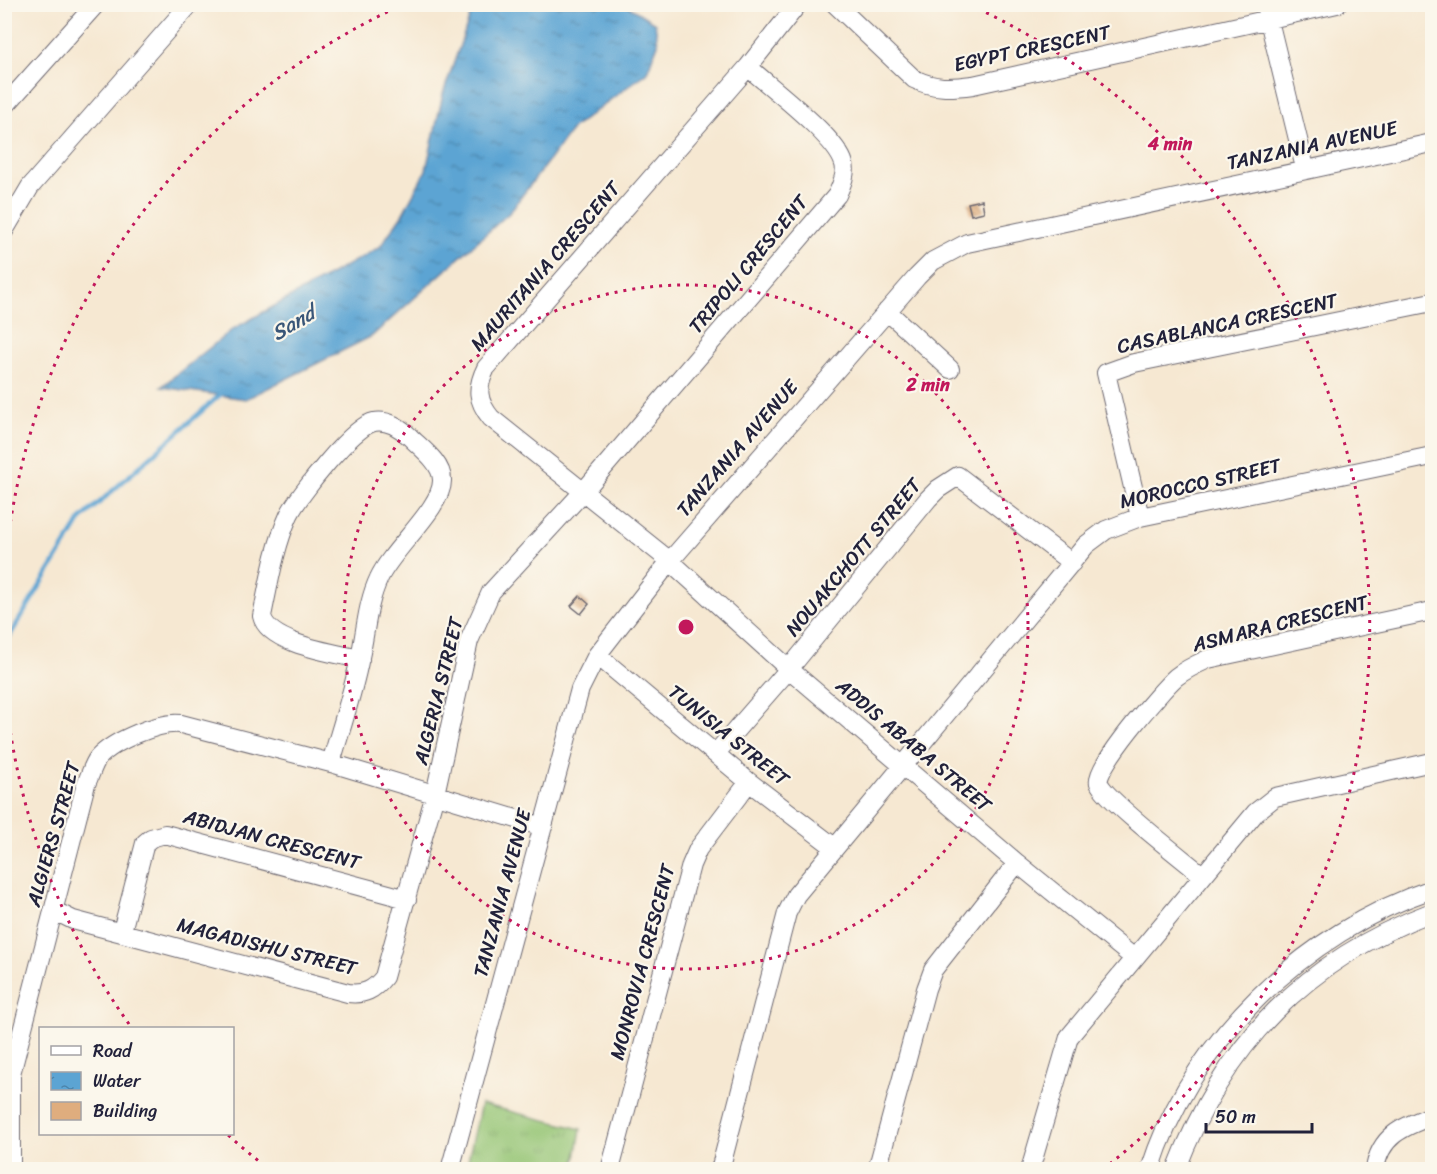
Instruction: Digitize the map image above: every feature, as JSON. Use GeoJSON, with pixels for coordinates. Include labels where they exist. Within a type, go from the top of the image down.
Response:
{"type":"FeatureCollection","features":[{"type":"Feature","properties":{"kind":"street"},"geometry":{"type":"LineString","coordinates":[[4,107],[96,4]]}},
{"type":"Feature","properties":{"kind":"street"},"geometry":{"type":"LineString","coordinates":[[4,231],[30,187],[190,4]]}},
{"type":"Feature","properties":{"kind":"street","name":"MAURITANIA CRESCENT"},"geometry":{"type":"LineString","coordinates":[[670,561],[491,418],[482,407],[478,394],[479,382],[486,368],[513,335],[747,67],[798,4]]}},
{"type":"Feature","properties":{"kind":"street","name":"EGYPT CRESCENT"},"geometry":{"type":"LineString","coordinates":[[835,4],[914,79],[930,87],[945,89],[973,85],[1267,12],[1337,4]]}},
{"type":"Feature","properties":{"kind":"street"},"geometry":{"type":"LineString","coordinates":[[1267,12],[1305,168]]}},
{"type":"Feature","properties":{"kind":"street","name":"TRIPOLI CRESCENT"},"geometry":{"type":"LineString","coordinates":[[583,492],[837,195],[842,185],[845,164],[830,141],[747,67]]}},
{"type":"Feature","properties":{"kind":"street","name":"TANZANIA AVENUE"},"geometry":{"type":"LineString","coordinates":[[450,1170],[580,689],[597,655],[670,561],[887,310],[933,261],[967,243],[1305,168],[1432,143]]}},
{"type":"Feature","properties":{"kind":"street","name":"CASABLANCA CRESCENT"},"geometry":{"type":"LineString","coordinates":[[1140,517],[1106,373],[1141,362],[1432,302]]}},
{"type":"Feature","properties":{"kind":"street"},"geometry":{"type":"LineString","coordinates":[[887,310],[950,369]]}},
{"type":"Feature","properties":{"kind":"street"},"geometry":{"type":"LineString","coordinates":[[331,763],[360,659],[370,600],[379,577],[398,547],[435,502],[442,485],[442,477],[436,464],[406,433],[393,424],[383,421],[373,422],[363,427],[342,446],[289,514],[262,616],[269,630],[281,637],[360,659]]}},
{"type":"Feature","properties":{"kind":"street","name":"MOROCCO STREET"},"geometry":{"type":"LineString","coordinates":[[834,847],[1095,537],[1119,523],[1140,517],[1432,456]]}},
{"type":"Feature","properties":{"kind":"street","name":"NOUAKCHOTT STREET"},"geometry":{"type":"LineString","coordinates":[[716,753],[789,669],[928,499],[938,489],[958,476],[1072,563]]}},
{"type":"Feature","properties":{"kind":"street","name":"ALGERIA STREET"},"geometry":{"type":"LineString","coordinates":[[435,794],[469,640],[491,592],[583,492]]}},
{"type":"Feature","properties":{"kind":"street","name":"ADDIS ABABA STREET"},"geometry":{"type":"LineString","coordinates":[[670,561],[789,669],[1017,863],[1134,958]]}},
{"type":"Feature","properties":{"kind":"street","name":"ASMARA CRESCENT"},"geometry":{"type":"LineString","coordinates":[[1202,875],[1114,800],[1099,782],[1101,768],[1166,688],[1190,668],[1208,659],[1432,611]]}},
{"type":"Feature","properties":{"kind":"street","name":"TUNISIA STREET"},"geometry":{"type":"LineString","coordinates":[[597,655],[749,782],[834,847]]}},
{"type":"Feature","properties":{"kind":"street","name":"ALGIERS STREET"},"geometry":{"type":"LineString","coordinates":[[11,1170],[11,1074],[86,784],[97,759],[129,739],[170,722],[331,763],[543,826]]}},
{"type":"Feature","properties":{"kind":"street"},"geometry":{"type":"LineString","coordinates":[[1030,1170],[1069,1037],[1256,812],[1275,797],[1432,762]]}},
{"type":"Feature","properties":{"kind":"street","name":"MONROVIA CRESCENT"},"geometry":{"type":"LineString","coordinates":[[610,1170],[691,865],[698,849],[749,782]]}},
{"type":"Feature","properties":{"kind":"street","name":"MAGADISHU STREET"},"geometry":{"type":"LineString","coordinates":[[55,911],[74,920],[359,994],[374,988],[384,977],[435,794]]}},
{"type":"Feature","properties":{"kind":"street","name":"ABIDJAN CRESCENT"},"geometry":{"type":"LineString","coordinates":[[122,931],[145,843],[151,838],[165,834],[407,899]]}},
{"type":"Feature","properties":{"kind":"street"},"geometry":{"type":"LineString","coordinates":[[720,1170],[787,913],[796,895],[834,847]]}},
{"type":"Feature","properties":{"kind":"street"},"geometry":{"type":"LineString","coordinates":[[877,1170],[933,970],[1017,863]]}},
{"type":"Feature","properties":{"kind":"street"},"geometry":{"type":"LineString","coordinates":[[1150,1170],[1168,1123],[1205,1061],[1231,1025],[1321,945],[1364,918],[1432,889]]}},
{"type":"Feature","properties":{"kind":"street"},"geometry":{"type":"LineString","coordinates":[[1176,1170],[1187,1143],[1217,1086],[1238,1052],[1262,1024],[1308,980],[1359,944],[1395,926],[1432,912]]}},
{"type":"Feature","properties":{"kind":"street"},"geometry":{"type":"LineString","coordinates":[[1375,1170],[1376,1157],[1382,1144],[1393,1134],[1432,1116]]}},
{"type":"Feature","properties":{"kind":"green space"},"geometry":{"type":"Polygon","coordinates":[[[481,1104],[581,1129],[574,1169],[466,1169],[481,1104]]]}},
{"type":"Feature","properties":{"kind":"water"},"geometry":{"type":"Polygon","coordinates":[[[474,5],[626,5],[655,23],[658,44],[647,72],[573,128],[509,213],[372,336],[246,399],[161,387],[233,329],[380,247],[402,215],[426,170],[443,94],[474,5]]]}},
{"type":"Feature","properties":{"kind":"building"},"geometry":{"type":"Polygon","coordinates":[[[982,200],[984,212],[971,215],[968,203],[982,200]]]}},
{"type":"Feature","properties":{"kind":"building"},"geometry":{"type":"Polygon","coordinates":[[[580,596],[589,604],[581,614],[571,606],[580,596]]]}},
{"type":"Feature","properties":{"kind":"waterway","name":"Sand"},"geometry":{"type":"LineString","coordinates":[[4,645],[81,519],[222,393]]}}]}
